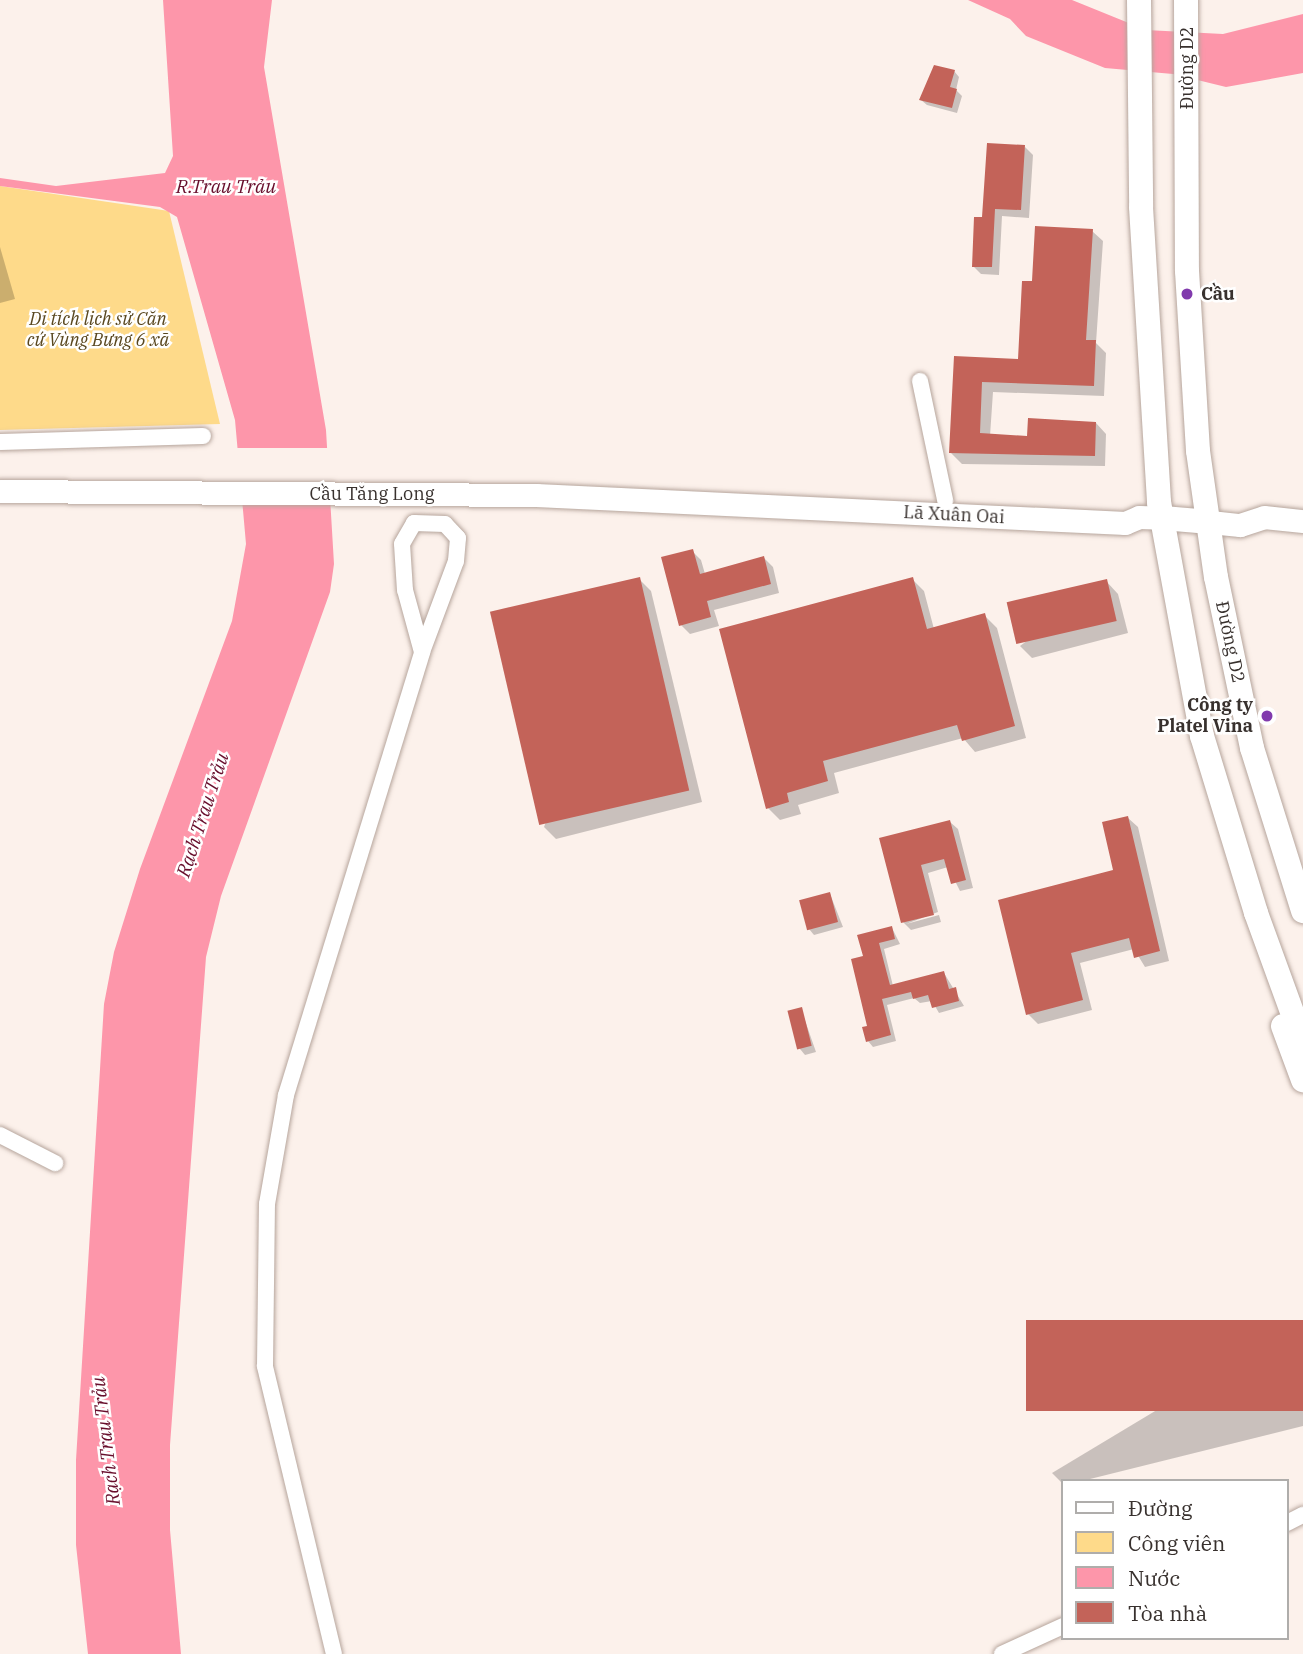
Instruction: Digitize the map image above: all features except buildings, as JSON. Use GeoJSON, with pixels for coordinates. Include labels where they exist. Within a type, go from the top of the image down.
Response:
{"type":"FeatureCollection","features":[{"type":"Feature","properties":{"kind":"main road"},"geometry":{"type":"LineString","coordinates":[[1139,0],[1141,207],[1157,480],[1182,636],[1211,766],[1256,913],[1303,1042]]}},
{"type":"Feature","properties":{"kind":"main road","name":"Đường D2"},"geometry":{"type":"LineString","coordinates":[[1186,0],[1190,351],[1202,477],[1216,577],[1252,748],[1303,911]]}},
{"type":"Feature","properties":{"kind":"main road","name":"Cầu Tăng Long"},"geometry":{"type":"LineString","coordinates":[[0,491],[536,495],[744,505]]}},
{"type":"Feature","properties":{"kind":"main road","name":"Lã Xuân Oai"},"geometry":{"type":"LineString","coordinates":[[744,505],[1125,523],[1139,517],[1163,518]]}},
{"type":"Feature","properties":{"kind":"main road"},"geometry":{"type":"LineString","coordinates":[[1163,518],[1240,525],[1264,517],[1303,521]]}},
{"type":"Feature","properties":{"kind":"main road"},"geometry":{"type":"LineString","coordinates":[[1211,766],[1205,789],[1249,934],[1303,1080]]}},
{"type":"Feature","properties":{"kind":"main road","name":"Đường D2"},"geometry":{"type":"LineString","coordinates":[[1283,844],[1303,870]]}},
{"type":"Feature","properties":{"kind":"street"},"geometry":{"type":"LineString","coordinates":[[920,381],[945,500]]}},
{"type":"Feature","properties":{"kind":"street"},"geometry":{"type":"LineString","coordinates":[[0,442],[203,436]]}},
{"type":"Feature","properties":{"kind":"street"},"geometry":{"type":"LineString","coordinates":[[334,1654],[265,1366],[267,1204],[286,1095],[422,652],[456,561],[458,538],[445,524],[414,523],[402,544],[405,590],[422,652]]}},
{"type":"Feature","properties":{"kind":"street"},"geometry":{"type":"LineString","coordinates":[[0,1135],[55,1163]]}},
{"type":"Feature","properties":{"kind":"street"},"geometry":{"type":"LineString","coordinates":[[1002,1654],[1062,1626]]}},
{"type":"Feature","properties":{"kind":"green space","name":"Di tích lịch sử Căn cứ Vùng Bưng 6 xã"},"geometry":{"type":"Polygon","coordinates":[[[0,186],[169,211],[220,424],[0,430],[0,186]]]}},
{"type":"Feature","properties":{"kind":"water","name":"R.Trau Trảu"},"geometry":{"type":"Polygon","coordinates":[[[163,0],[272,0],[264,67],[326,430],[334,564],[330,592],[221,896],[206,957],[170,1445],[170,1530],[181,1654],[88,1654],[76,1545],[76,1460],[104,1004],[114,952],[140,869],[232,621],[246,544],[235,420],[177,217],[160,207],[0,186],[0,178],[56,186],[165,173],[173,156],[163,0]]]}},
{"type":"Feature","properties":{"kind":"water"},"geometry":{"type":"Polygon","coordinates":[[[968,0],[1072,0],[1146,30],[1223,34],[1303,14],[1303,73],[1226,87],[1173,74],[1105,68],[1026,36],[1010,19],[968,0]]]}},
{"type":"Feature","properties":{"kind":"pier"},"geometry":{"type":"Polygon","coordinates":[[[234,448],[331,448],[331,482],[234,482],[234,448]]]}},
{"type":"Feature","properties":{"kind":"place","name":"Cầu"},"geometry":{"type":"Point","coordinates":[1187,294]}},
{"type":"Feature","properties":{"kind":"place","name":"Công ty Platel Vina"},"geometry":{"type":"Point","coordinates":[1267,716]}},
{"type":"Feature","properties":{"kind":"water label","name":"Rạch Trau Trảu"},"geometry":{"type":"Point","coordinates":[203,815]}},
{"type":"Feature","properties":{"kind":"water label","name":"Rạch Trau Trảu"},"geometry":{"type":"Point","coordinates":[106,1441]}}]}
